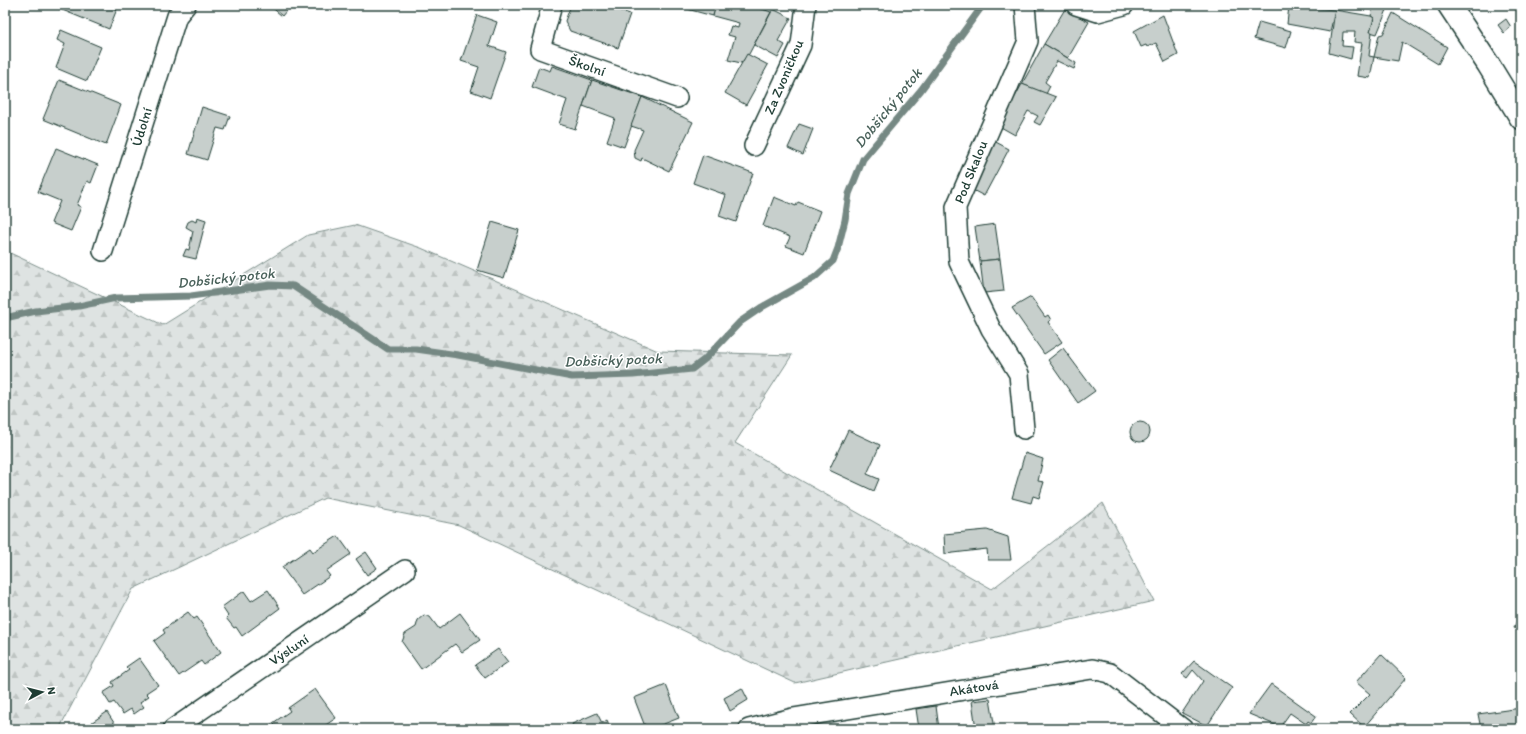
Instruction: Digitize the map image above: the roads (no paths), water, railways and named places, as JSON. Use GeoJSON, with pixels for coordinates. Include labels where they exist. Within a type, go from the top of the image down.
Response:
{"type":"FeatureCollection","features":[{"type":"Feature","properties":{"kind":"main road"},"geometry":{"type":"LineString","coordinates":[[1449,5],[1521,118]]}},
{"type":"Feature","properties":{"kind":"street","name":"Údolní"},"geometry":{"type":"LineString","coordinates":[[103,250],[177,16],[186,5]]}},
{"type":"Feature","properties":{"kind":"street","name":"Školní"},"geometry":{"type":"LineString","coordinates":[[552,5],[540,49],[677,98]]}},
{"type":"Feature","properties":{"kind":"street","name":"Za Zvoničkou"},"geometry":{"type":"LineString","coordinates":[[754,146],[801,45],[806,5]]}},
{"type":"Feature","properties":{"kind":"street","name":"Pod Skalou"},"geometry":{"type":"LineString","coordinates":[[1024,429],[1018,374],[991,329],[959,262],[956,207],[1028,41],[1025,5]]}},
{"type":"Feature","properties":{"kind":"street"},"geometry":{"type":"LineString","coordinates":[[1076,5],[1098,12],[1124,5]]}},
{"type":"Feature","properties":{"kind":"street","name":"Výsluní"},"geometry":{"type":"LineString","coordinates":[[173,729],[405,570]]}},
{"type":"Feature","properties":{"kind":"street","name":"Akátová"},"geometry":{"type":"LineString","coordinates":[[749,729],[792,718],[1092,669],[1110,673],[1182,729]]}},
{"type":"Feature","properties":{"kind":"waterway","name":"Dobšický potok"},"geometry":{"type":"LineString","coordinates":[[5,318],[36,311],[79,306],[116,298],[191,296],[270,285],[293,286],[388,349],[416,349],[458,355],[572,377],[633,375],[692,369],[705,359],[740,322],[762,307],[814,278],[833,261],[845,220],[849,194],[863,159],[921,90],[983,5]]}}]}
